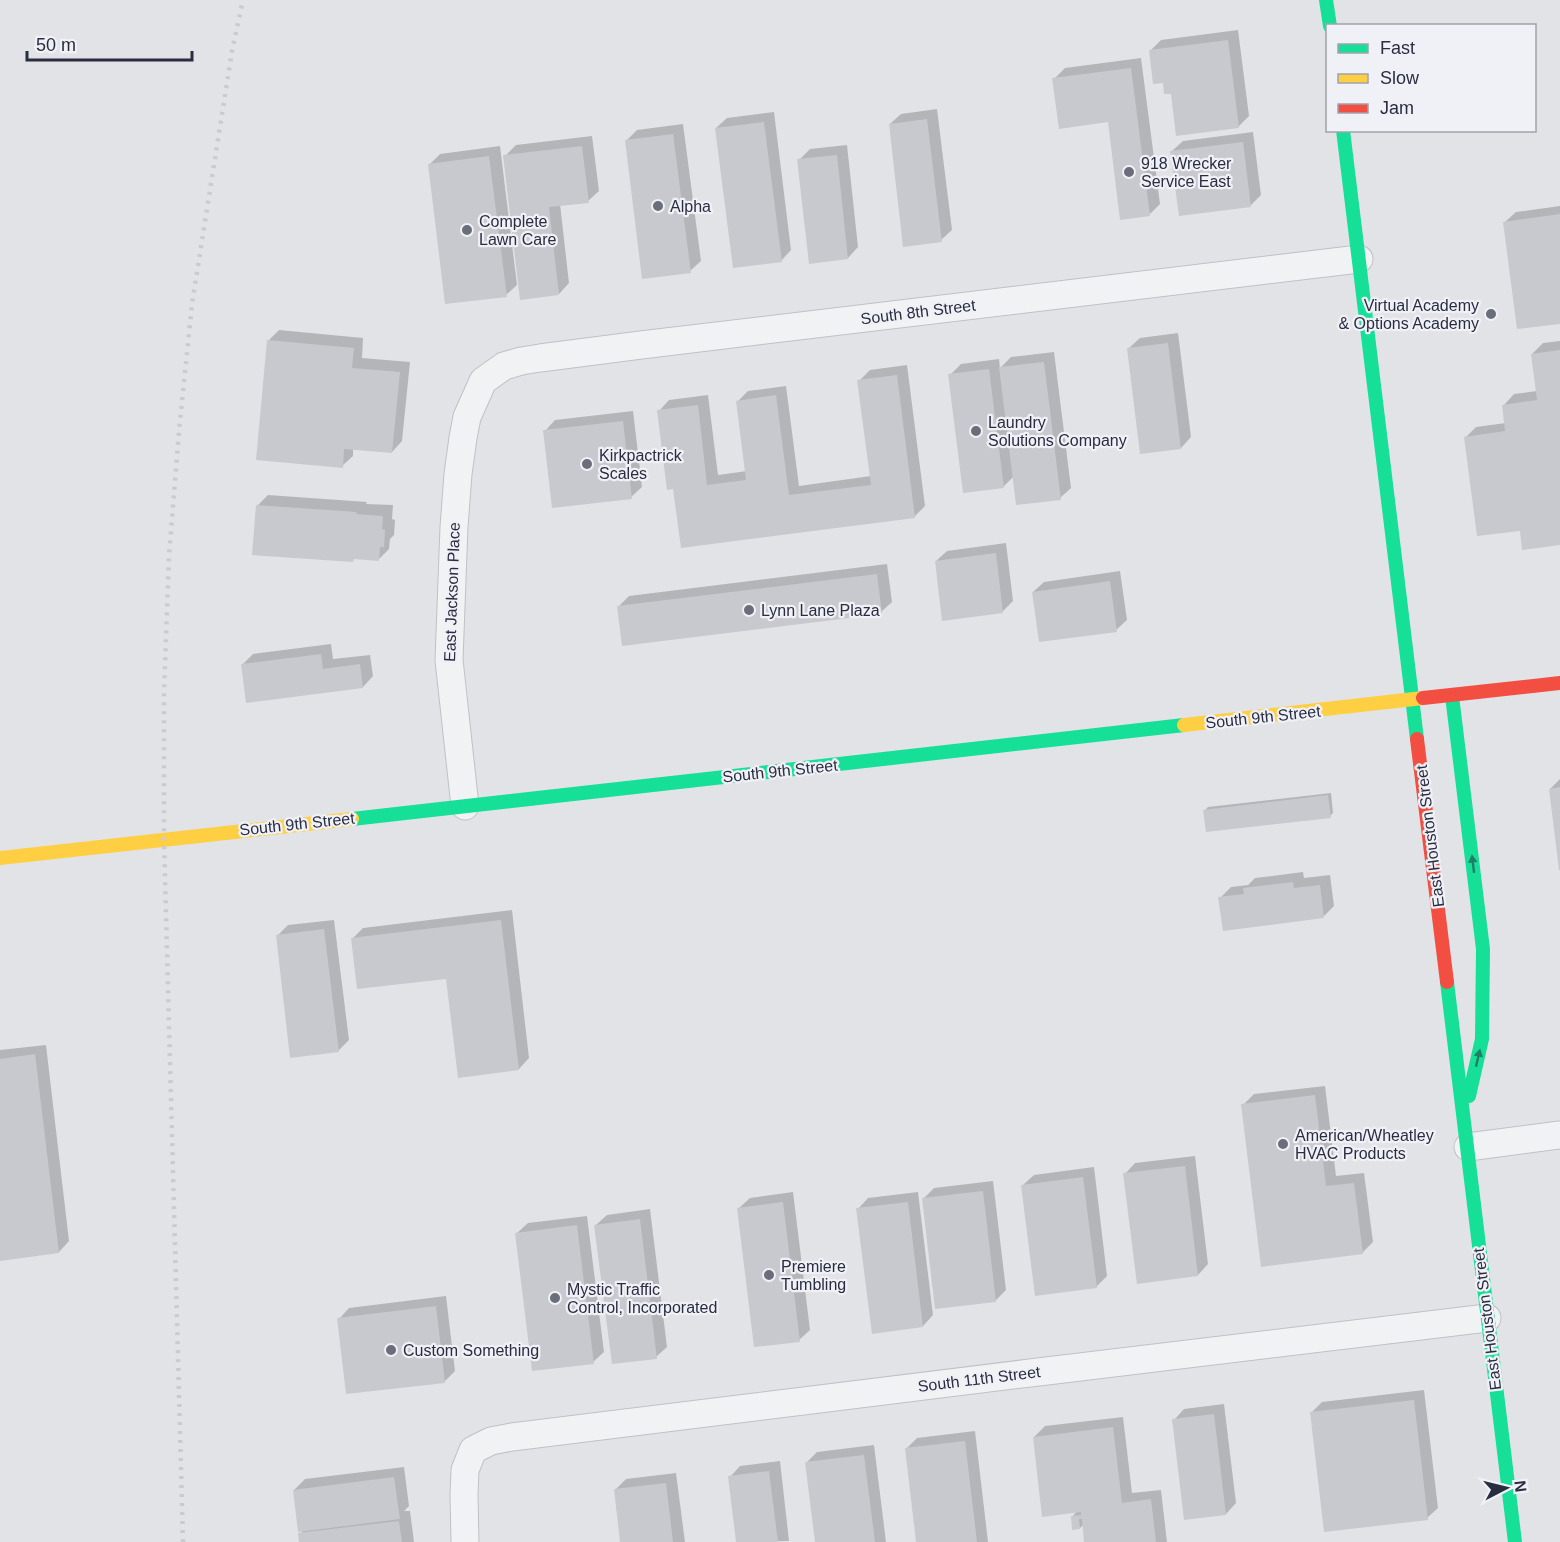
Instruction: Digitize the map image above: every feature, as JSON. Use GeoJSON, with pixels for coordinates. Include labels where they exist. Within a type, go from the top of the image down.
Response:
{"type":"FeatureCollection","features":[{"type":"Feature","properties":{"kind":"street"},"geometry":{"type":"LineString","coordinates":[[1326,0],[1330,24]]}},
{"type":"Feature","properties":{"kind":"street","name":"East Houston Street"},"geometry":{"type":"LineString","coordinates":[[1343,132],[1515,1542]]}},
{"type":"Feature","properties":{"kind":"street","name":"South 8th Street"},"geometry":{"type":"LineString","coordinates":[[483,381],[504,366],[540,358],[1359,259]]}},
{"type":"Feature","properties":{"kind":"street","name":"East Jackson Place"},"geometry":{"type":"LineString","coordinates":[[465,806],[449,660],[454,527],[467,417],[483,381]]}},
{"type":"Feature","properties":{"kind":"street","name":"South 9th Street"},"geometry":{"type":"LineString","coordinates":[[0,858],[1560,683]]}},
{"type":"Feature","properties":{"kind":"street"},"geometry":{"type":"LineString","coordinates":[[1452,696],[1483,949],[1482,1039],[1464,1115]]}},
{"type":"Feature","properties":{"kind":"street"},"geometry":{"type":"LineString","coordinates":[[1468,1147],[1560,1135]]}},
{"type":"Feature","properties":{"kind":"street","name":"South 11th Street"},"geometry":{"type":"LineString","coordinates":[[465,1542],[465,1470],[473,1450],[491,1441],[1030,1372],[1487,1318]]}},
{"type":"Feature","properties":{"kind":"building"},"geometry":{"type":"Polygon","coordinates":[[[1228,40],[1239,128],[1176,136],[1171,94],[1164,94],[1163,83],[1153,84],[1149,50],[1228,40]]]}},
{"type":"Feature","properties":{"kind":"building","name":"918 Wrecker Service East"},"geometry":{"type":"Polygon","coordinates":[[[1131,68],[1150,216],[1120,220],[1108,122],[1059,129],[1052,78],[1131,68]]]}},
{"type":"Feature","properties":{"kind":"building"},"geometry":{"type":"Polygon","coordinates":[[[927,119],[942,242],[903,247],[889,124],[927,119]]]}},
{"type":"Feature","properties":{"kind":"building"},"geometry":{"type":"Polygon","coordinates":[[[764,122],[782,262],[733,268],[715,128],[764,122]]]}},
{"type":"Feature","properties":{"kind":"building","name":"Alpha"},"geometry":{"type":"Polygon","coordinates":[[[673,134],[691,273],[642,279],[625,140],[673,134]]]}},
{"type":"Feature","properties":{"kind":"building"},"geometry":{"type":"Polygon","coordinates":[[[1243,142],[1251,207],[1179,216],[1170,151],[1243,142]]]}},
{"type":"Feature","properties":{"kind":"building"},"geometry":{"type":"Polygon","coordinates":[[[582,146],[589,203],[549,207],[559,295],[520,300],[503,155],[582,146]]]}},
{"type":"Feature","properties":{"kind":"building"},"geometry":{"type":"Polygon","coordinates":[[[837,155],[848,259],[809,264],[797,159],[837,155]]]}},
{"type":"Feature","properties":{"kind":"building","name":"Complete Lawn Care"},"geometry":{"type":"Polygon","coordinates":[[[489,156],[507,297],[445,304],[428,164],[489,156]]]}},
{"type":"Feature","properties":{"kind":"building"},"geometry":{"type":"Polygon","coordinates":[[[1560,214],[1560,324],[1517,329],[1503,222],[1560,214]]]}},
{"type":"Feature","properties":{"kind":"building"},"geometry":{"type":"Polygon","coordinates":[[[267,340],[354,348],[352,368],[400,372],[392,453],[344,449],[343,468],[256,460],[267,340]]]}},
{"type":"Feature","properties":{"kind":"building"},"geometry":{"type":"Polygon","coordinates":[[[1168,343],[1181,449],[1140,454],[1127,348],[1168,343]]]}},
{"type":"Feature","properties":{"kind":"building"},"geometry":{"type":"Polygon","coordinates":[[[1560,350],[1560,545],[1522,550],[1520,531],[1477,536],[1464,437],[1505,431],[1502,405],[1537,400],[1531,354],[1560,350]]]}},
{"type":"Feature","properties":{"kind":"building"},"geometry":{"type":"Polygon","coordinates":[[[1044,362],[1061,500],[1016,505],[999,367],[1044,362]]]}},
{"type":"Feature","properties":{"kind":"building","name":"Laundry Solutions Company"},"geometry":{"type":"Polygon","coordinates":[[[989,369],[1004,488],[963,493],[948,374],[989,369]]]}},
{"type":"Feature","properties":{"kind":"building"},"geometry":{"type":"Polygon","coordinates":[[[897,375],[915,518],[681,548],[673,489],[667,490],[657,410],[698,405],[707,485],[746,480],[736,401],[776,395],[789,495],[871,485],[857,380],[897,375]]]}},
{"type":"Feature","properties":{"kind":"building","name":"Kirkpactrick Scales"},"geometry":{"type":"Polygon","coordinates":[[[623,421],[632,499],[552,508],[543,430],[623,421]]]}},
{"type":"Feature","properties":{"kind":"building"},"geometry":{"type":"Polygon","coordinates":[[[256,505],[383,516],[384,547],[380,547],[379,561],[354,559],[353,562],[252,555],[256,505]]]}},
{"type":"Feature","properties":{"kind":"building"},"geometry":{"type":"Polygon","coordinates":[[[996,553],[1003,613],[942,621],[935,561],[996,553]]]}},
{"type":"Feature","properties":{"kind":"building","name":"Lynn Lane Plaza"},"geometry":{"type":"Polygon","coordinates":[[[877,574],[882,614],[622,646],[617,606],[877,574]]]}},
{"type":"Feature","properties":{"kind":"building"},"geometry":{"type":"Polygon","coordinates":[[[1110,581],[1117,632],[1039,642],[1032,592],[1110,581]]]}},
{"type":"Feature","properties":{"kind":"building"},"geometry":{"type":"Polygon","coordinates":[[[321,654],[323,669],[360,664],[363,688],[246,703],[241,664],[321,654]]]}},
{"type":"Feature","properties":{"kind":"building"},"geometry":{"type":"Polygon","coordinates":[[[1560,787],[1560,870],[1559,870],[1549,789],[1560,787]]]}},
{"type":"Feature","properties":{"kind":"building"},"geometry":{"type":"Polygon","coordinates":[[[1328,795],[1331,818],[1206,832],[1203,810],[1328,795]]]}},
{"type":"Feature","properties":{"kind":"building"},"geometry":{"type":"Polygon","coordinates":[[[1293,882],[1294,888],[1320,885],[1324,918],[1223,931],[1218,897],[1244,894],[1243,888],[1293,882]]]}},
{"type":"Feature","properties":{"kind":"building"},"geometry":{"type":"Polygon","coordinates":[[[501,920],[519,1070],[458,1078],[446,979],[357,989],[351,938],[501,920]]]}},
{"type":"Feature","properties":{"kind":"building"},"geometry":{"type":"Polygon","coordinates":[[[324,929],[339,1052],[290,1058],[276,935],[324,929]]]}},
{"type":"Feature","properties":{"kind":"building"},"geometry":{"type":"Polygon","coordinates":[[[35,1054],[59,1253],[0,1261],[0,1059],[35,1054]]]}},
{"type":"Feature","properties":{"kind":"building","name":"American/Wheatley HVAC Products"},"geometry":{"type":"Polygon","coordinates":[[[1315,1095],[1326,1186],[1354,1183],[1363,1254],[1261,1267],[1241,1104],[1315,1095]]]}},
{"type":"Feature","properties":{"kind":"building"},"geometry":{"type":"Polygon","coordinates":[[[1185,1166],[1198,1276],[1137,1284],[1123,1173],[1185,1166]]]}},
{"type":"Feature","properties":{"kind":"building"},"geometry":{"type":"Polygon","coordinates":[[[1083,1177],[1097,1288],[1035,1296],[1021,1185],[1083,1177]]]}},
{"type":"Feature","properties":{"kind":"building"},"geometry":{"type":"Polygon","coordinates":[[[983,1191],[996,1302],[935,1309],[922,1198],[983,1191]]]}},
{"type":"Feature","properties":{"kind":"building","name":"Premiere Tumbling"},"geometry":{"type":"Polygon","coordinates":[[[783,1202],[800,1342],[754,1347],[737,1208],[783,1202]]]}},
{"type":"Feature","properties":{"kind":"building"},"geometry":{"type":"Polygon","coordinates":[[[908,1202],[923,1327],[872,1334],[856,1208],[908,1202]]]}},
{"type":"Feature","properties":{"kind":"building"},"geometry":{"type":"Polygon","coordinates":[[[640,1219],[657,1359],[612,1364],[594,1225],[640,1219]]]}},
{"type":"Feature","properties":{"kind":"building","name":"Mystic Traffic Control, Incorporated"},"geometry":{"type":"Polygon","coordinates":[[[577,1225],[594,1364],[532,1371],[515,1233],[577,1225]]]}},
{"type":"Feature","properties":{"kind":"building","name":"Custom Something"},"geometry":{"type":"Polygon","coordinates":[[[436,1306],[445,1383],[346,1394],[337,1318],[436,1306]]]}},
{"type":"Feature","properties":{"kind":"building"},"geometry":{"type":"Polygon","coordinates":[[[1414,1400],[1428,1520],[1324,1532],[1310,1412],[1414,1400]]]}},
{"type":"Feature","properties":{"kind":"building"},"geometry":{"type":"Polygon","coordinates":[[[1214,1414],[1226,1515],[1184,1520],[1172,1419],[1214,1414]]]}},
{"type":"Feature","properties":{"kind":"building"},"geometry":{"type":"Polygon","coordinates":[[[1113,1427],[1122,1503],[1151,1499],[1156,1542],[1084,1542],[1082,1519],[1079,1519],[1080,1529],[1072,1530],[1071,1516],[1081,1515],[1081,1512],[1042,1517],[1033,1437],[1113,1427]]]}},
{"type":"Feature","properties":{"kind":"building"},"geometry":{"type":"Polygon","coordinates":[[[965,1441],[977,1542],[916,1542],[905,1448],[965,1441]]]}},
{"type":"Feature","properties":{"kind":"building"},"geometry":{"type":"Polygon","coordinates":[[[864,1455],[875,1542],[815,1542],[805,1462],[864,1455]]]}},
{"type":"Feature","properties":{"kind":"building"},"geometry":{"type":"Polygon","coordinates":[[[769,1471],[778,1542],[736,1542],[728,1476],[769,1471]]]}},
{"type":"Feature","properties":{"kind":"building"},"geometry":{"type":"Polygon","coordinates":[[[394,1477],[400,1519],[298,1532],[293,1490],[394,1477]]]}},
{"type":"Feature","properties":{"kind":"building"},"geometry":{"type":"Polygon","coordinates":[[[666,1483],[673,1542],[620,1542],[614,1489],[666,1483]]]}},
{"type":"Feature","properties":{"kind":"building"},"geometry":{"type":"Polygon","coordinates":[[[399,1521],[402,1542],[299,1542],[298,1533],[399,1521]]]}},
{"type":"Feature","properties":{"kind":"railway"},"geometry":{"type":"LineString","coordinates":[[183,1542],[164,840],[164,692],[169,556],[192,304],[232,51],[243,0]]}},
{"type":"Feature","properties":{"kind":"traffic: fast"},"geometry":{"type":"LineString","coordinates":[[1326,0],[1330,24]]}},
{"type":"Feature","properties":{"kind":"traffic: fast"},"geometry":{"type":"LineString","coordinates":[[1343,132],[1417,739]]}},
{"type":"Feature","properties":{"kind":"traffic: fast"},"geometry":{"type":"LineString","coordinates":[[1452,696],[1483,949],[1482,1039],[1469,1096]]}},
{"type":"Feature","properties":{"kind":"traffic: fast"},"geometry":{"type":"LineString","coordinates":[[352,819],[1184,725]]}},
{"type":"Feature","properties":{"kind":"traffic: fast"},"geometry":{"type":"LineString","coordinates":[[1447,982],[1515,1542]]}},
{"type":"Feature","properties":{"kind":"traffic: slow"},"geometry":{"type":"LineString","coordinates":[[1184,725],[1423,698]]}},
{"type":"Feature","properties":{"kind":"traffic: slow"},"geometry":{"type":"LineString","coordinates":[[0,858],[352,819]]}},
{"type":"Feature","properties":{"kind":"traffic: jam"},"geometry":{"type":"LineString","coordinates":[[1423,698],[1560,683]]}},
{"type":"Feature","properties":{"kind":"traffic: jam"},"geometry":{"type":"LineString","coordinates":[[1417,739],[1447,982]]}},
{"type":"Feature","properties":{"kind":"place","name":"918 Wrecker Service East"},"geometry":{"type":"Point","coordinates":[1129,172]}},
{"type":"Feature","properties":{"kind":"place","name":"Alpha"},"geometry":{"type":"Point","coordinates":[658,206]}},
{"type":"Feature","properties":{"kind":"place","name":"Complete Lawn Care"},"geometry":{"type":"Point","coordinates":[467,230]}},
{"type":"Feature","properties":{"kind":"place","name":"Virtual Academy & Options Academy"},"geometry":{"type":"Point","coordinates":[1491,314]}},
{"type":"Feature","properties":{"kind":"place","name":"Laundry Solutions Company"},"geometry":{"type":"Point","coordinates":[976,431]}},
{"type":"Feature","properties":{"kind":"place","name":"Kirkpactrick Scales"},"geometry":{"type":"Point","coordinates":[587,464]}},
{"type":"Feature","properties":{"kind":"place","name":"Lynn Lane Plaza"},"geometry":{"type":"Point","coordinates":[749,610]}},
{"type":"Feature","properties":{"kind":"place","name":"American/Wheatley HVAC Products"},"geometry":{"type":"Point","coordinates":[1283,1144]}},
{"type":"Feature","properties":{"kind":"place","name":"Premiere Tumbling"},"geometry":{"type":"Point","coordinates":[769,1275]}},
{"type":"Feature","properties":{"kind":"place","name":"Mystic Traffic Control, Incorporated"},"geometry":{"type":"Point","coordinates":[555,1298]}},
{"type":"Feature","properties":{"kind":"place","name":"Custom Something"},"geometry":{"type":"Point","coordinates":[391,1350]}}]}
